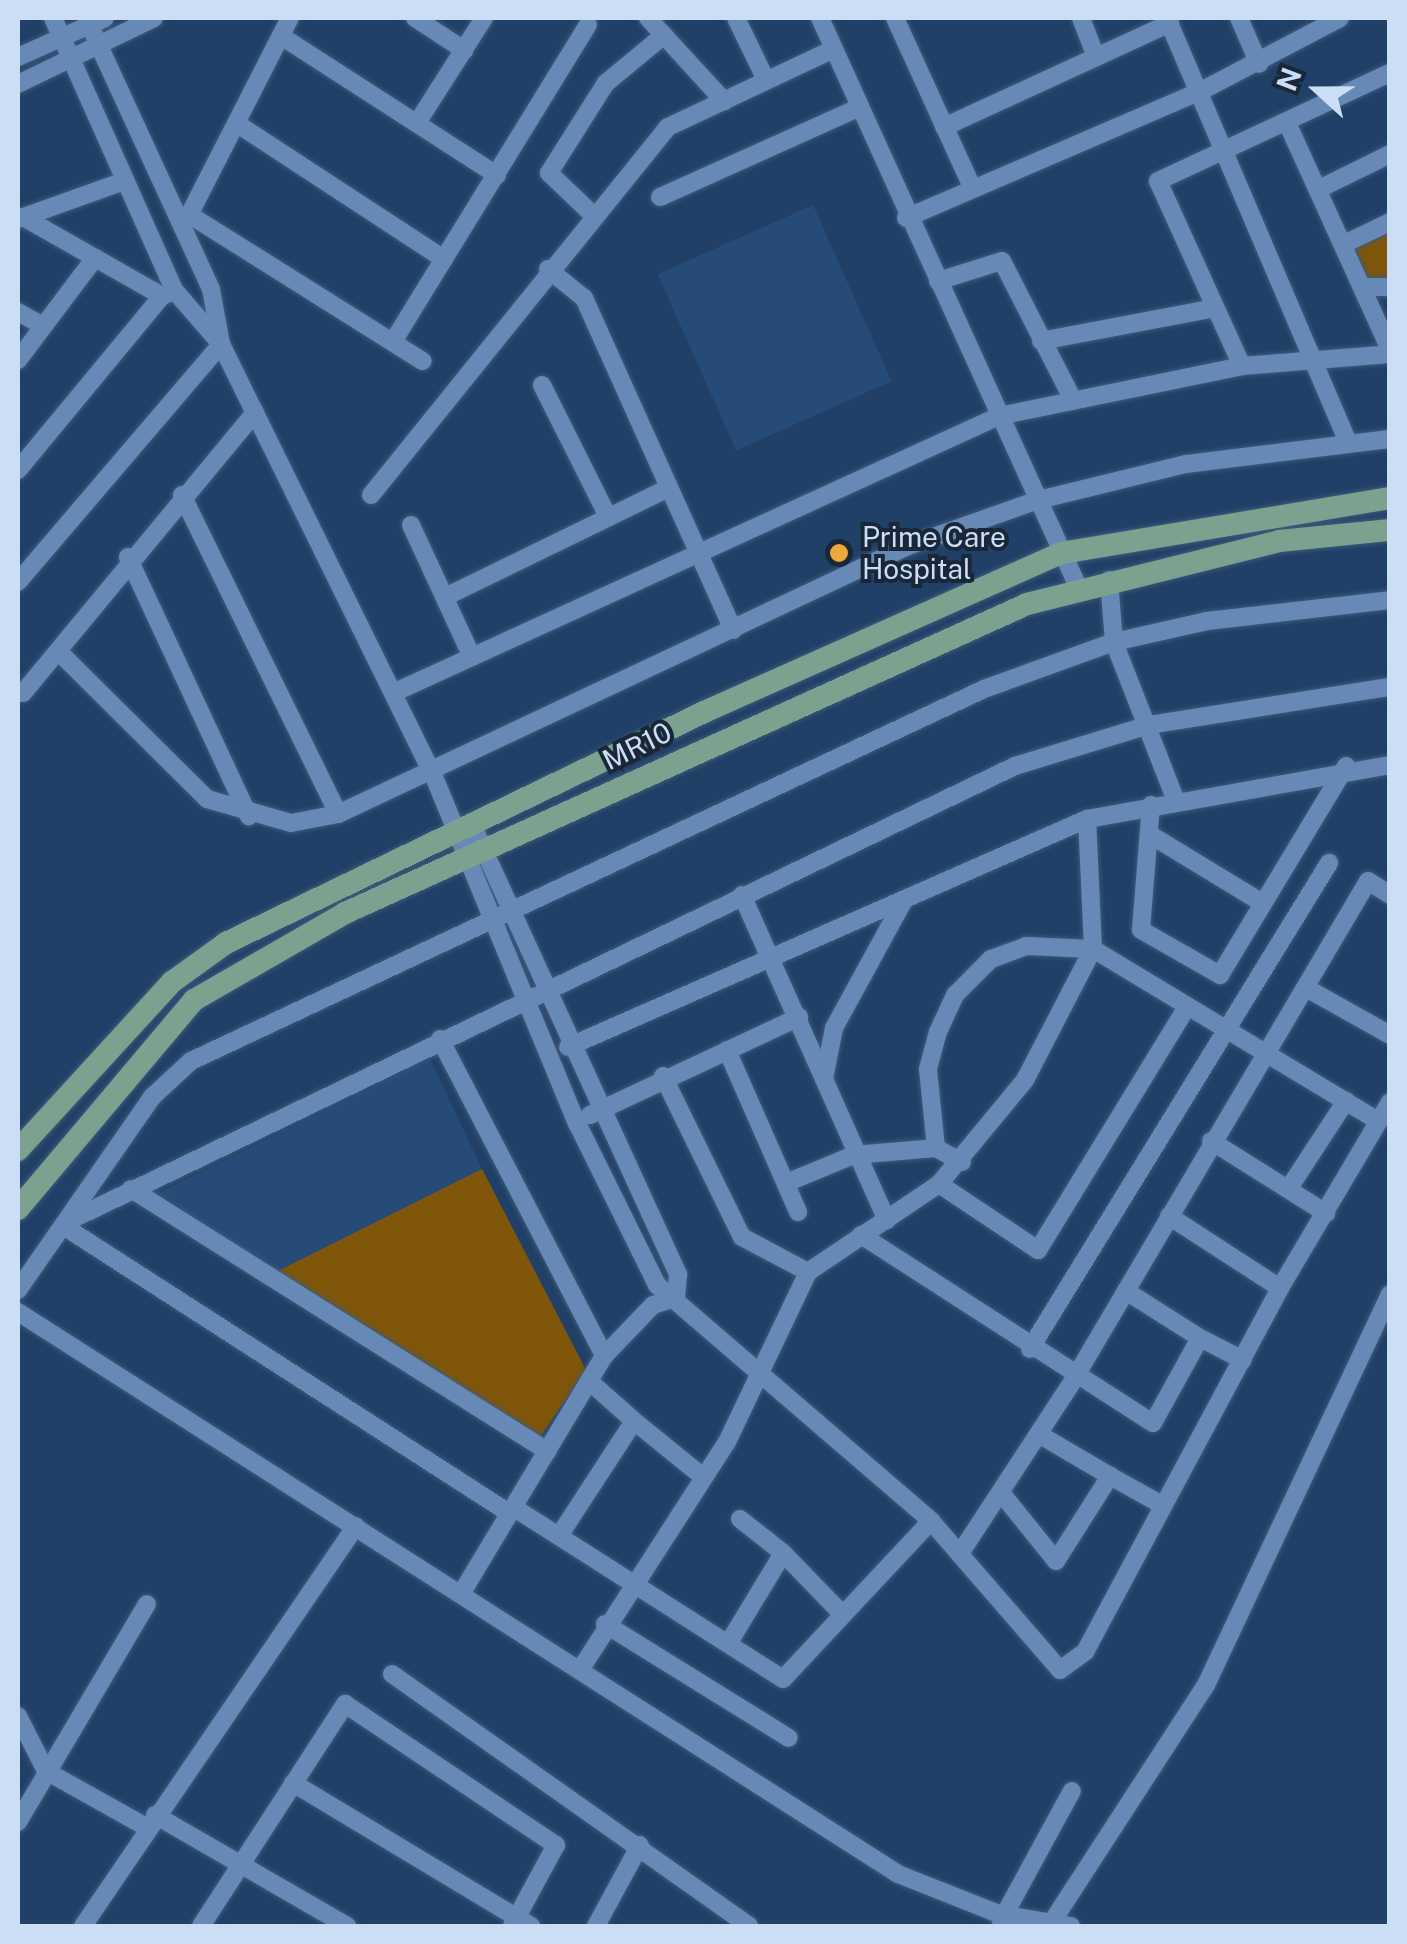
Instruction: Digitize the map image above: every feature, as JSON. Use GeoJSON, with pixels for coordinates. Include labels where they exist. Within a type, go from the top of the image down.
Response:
{"type":"FeatureCollection","features":[{"type":"Feature","properties":{"kind":"main road","name":"MR10"},"geometry":{"type":"LineString","coordinates":[[18,1150],[172,982],[226,942],[464,826],[1061,554],[1390,498]]}},
{"type":"Feature","properties":{"kind":"main road","name":"MR10"},"geometry":{"type":"LineString","coordinates":[[18,1210],[194,1000],[345,913],[920,645],[1109,580],[1280,541],[1390,530]]}},
{"type":"Feature","properties":{"kind":"street"},"geometry":{"type":"LineString","coordinates":[[53,18],[139,211],[168,293]]}},
{"type":"Feature","properties":{"kind":"street"},"geometry":{"type":"LineString","coordinates":[[18,84],[101,51],[154,18]]}},
{"type":"Feature","properties":{"kind":"street"},"geometry":{"type":"LineString","coordinates":[[187,221],[290,18]]}},
{"type":"Feature","properties":{"kind":"street"},"geometry":{"type":"LineString","coordinates":[[416,18],[464,50]]}},
{"type":"Feature","properties":{"kind":"street"},"geometry":{"type":"LineString","coordinates":[[416,123],[484,18]]}},
{"type":"Feature","properties":{"kind":"street"},"geometry":{"type":"LineString","coordinates":[[648,18],[724,101]]}},
{"type":"Feature","properties":{"kind":"street"},"geometry":{"type":"LineString","coordinates":[[736,18],[766,78]]}},
{"type":"Feature","properties":{"kind":"street"},"geometry":{"type":"LineString","coordinates":[[820,18],[906,218],[1079,589]]}},
{"type":"Feature","properties":{"kind":"street"},"geometry":{"type":"LineString","coordinates":[[895,18],[972,187]]}},
{"type":"Feature","properties":{"kind":"street"},"geometry":{"type":"LineString","coordinates":[[1081,18],[1096,57]]}},
{"type":"Feature","properties":{"kind":"street"},"geometry":{"type":"LineString","coordinates":[[1239,18],[1258,64]]}},
{"type":"Feature","properties":{"kind":"street"},"geometry":{"type":"LineString","coordinates":[[906,218],[1199,92],[1340,18]]}},
{"type":"Feature","properties":{"kind":"street"},"geometry":{"type":"LineString","coordinates":[[944,127],[1169,20],[1221,150],[1317,360],[1348,442]]}},
{"type":"Feature","properties":{"kind":"street"},"geometry":{"type":"LineString","coordinates":[[18,58],[97,22],[101,51],[169,198],[187,221],[210,289],[221,344],[432,772],[464,826],[491,918],[576,1122],[657,1285],[931,1520],[1049,1663],[1066,1670],[1085,1652],[1280,1288],[1390,1102]]}},
{"type":"Feature","properties":{"kind":"street"},"geometry":{"type":"LineString","coordinates":[[394,340],[588,26]]}},
{"type":"Feature","properties":{"kind":"street"},"geometry":{"type":"LineString","coordinates":[[281,36],[496,174]]}},
{"type":"Feature","properties":{"kind":"street"},"geometry":{"type":"LineString","coordinates":[[594,215],[549,173],[606,83],[664,36]]}},
{"type":"Feature","properties":{"kind":"street"},"geometry":{"type":"LineString","coordinates":[[372,495],[548,269],[668,127],[832,50]]}},
{"type":"Feature","properties":{"kind":"street"},"geometry":{"type":"LineString","coordinates":[[1242,366],[1158,182],[1221,150],[1289,128],[1390,73]]}},
{"type":"Feature","properties":{"kind":"street"},"geometry":{"type":"LineString","coordinates":[[660,197],[858,108]]}},
{"type":"Feature","properties":{"kind":"street"},"geometry":{"type":"LineString","coordinates":[[239,125],[444,259]]}},
{"type":"Feature","properties":{"kind":"street"},"geometry":{"type":"LineString","coordinates":[[393,693],[999,416],[1242,366],[1390,352],[1346,243],[1289,128]]}},
{"type":"Feature","properties":{"kind":"street"},"geometry":{"type":"LineString","coordinates":[[1320,189],[1390,154]]}},
{"type":"Feature","properties":{"kind":"street"},"geometry":{"type":"LineString","coordinates":[[20,218],[124,182]]}},
{"type":"Feature","properties":{"kind":"street"},"geometry":{"type":"LineString","coordinates":[[139,211],[169,198]]}},
{"type":"Feature","properties":{"kind":"street"},"geometry":{"type":"LineString","coordinates":[[20,218],[168,293],[221,344]]}},
{"type":"Feature","properties":{"kind":"street"},"geometry":{"type":"LineString","coordinates":[[187,221],[394,340],[422,361]]}},
{"type":"Feature","properties":{"kind":"street"},"geometry":{"type":"LineString","coordinates":[[1346,243],[1390,222]]}},
{"type":"Feature","properties":{"kind":"street"},"geometry":{"type":"LineString","coordinates":[[18,360],[95,258]]}},
{"type":"Feature","properties":{"kind":"street"},"geometry":{"type":"LineString","coordinates":[[938,282],[1002,261],[1072,398]]}},
{"type":"Feature","properties":{"kind":"street"},"geometry":{"type":"LineString","coordinates":[[548,269],[584,298],[666,489],[733,630]]}},
{"type":"Feature","properties":{"kind":"street"},"geometry":{"type":"LineString","coordinates":[[1364,288],[1390,288]]}},
{"type":"Feature","properties":{"kind":"street"},"geometry":{"type":"LineString","coordinates":[[18,470],[168,293]]}},
{"type":"Feature","properties":{"kind":"street"},"geometry":{"type":"LineString","coordinates":[[1041,341],[1216,308]]}},
{"type":"Feature","properties":{"kind":"street"},"geometry":{"type":"LineString","coordinates":[[18,312],[43,326]]}},
{"type":"Feature","properties":{"kind":"street"},"geometry":{"type":"LineString","coordinates":[[18,582],[221,344]]}},
{"type":"Feature","properties":{"kind":"street"},"geometry":{"type":"LineString","coordinates":[[542,385],[608,517]]}},
{"type":"Feature","properties":{"kind":"street"},"geometry":{"type":"LineString","coordinates":[[23,693],[128,557],[255,413]]}},
{"type":"Feature","properties":{"kind":"street"},"geometry":{"type":"LineString","coordinates":[[58,651],[207,798],[249,816],[291,823],[338,814],[908,546],[1038,500],[1186,464],[1390,439]]}},
{"type":"Feature","properties":{"kind":"street"},"geometry":{"type":"LineString","coordinates":[[445,598],[666,489]]}},
{"type":"Feature","properties":{"kind":"street"},"geometry":{"type":"LineString","coordinates":[[182,496],[338,814]]}},
{"type":"Feature","properties":{"kind":"street"},"geometry":{"type":"LineString","coordinates":[[412,525],[472,656]]}},
{"type":"Feature","properties":{"kind":"street"},"geometry":{"type":"LineString","coordinates":[[128,557],[249,816]]}},
{"type":"Feature","properties":{"kind":"street"},"geometry":{"type":"LineString","coordinates":[[1109,580],[1114,642],[1176,801]]}},
{"type":"Feature","properties":{"kind":"street"},"geometry":{"type":"LineString","coordinates":[[18,1290],[72,1223],[152,1098],[190,1062],[510,908],[984,690],[1114,642],[1390,600]]}},
{"type":"Feature","properties":{"kind":"street"},"geometry":{"type":"LineString","coordinates":[[72,1223],[131,1189],[524,996],[1014,766],[1149,726],[1390,687]]}},
{"type":"Feature","properties":{"kind":"street"},"geometry":{"type":"LineString","coordinates":[[568,1047],[768,954],[1087,819],[1346,766],[1390,765]]}},
{"type":"Feature","properties":{"kind":"street"},"geometry":{"type":"LineString","coordinates":[[1151,805],[1141,930],[1220,974],[1259,901],[1346,766]]}},
{"type":"Feature","properties":{"kind":"street"},"geometry":{"type":"LineString","coordinates":[[580,1670],[763,1373],[808,1272],[939,1184],[962,1162],[1025,1080],[1093,949],[1087,819]]}},
{"type":"Feature","properties":{"kind":"street"},"geometry":{"type":"LineString","coordinates":[[1149,834],[1259,901]]}},
{"type":"Feature","properties":{"kind":"street"},"geometry":{"type":"LineString","coordinates":[[475,855],[510,908],[568,1047],[678,1276],[676,1298]]}},
{"type":"Feature","properties":{"kind":"street"},"geometry":{"type":"LineString","coordinates":[[1030,1350],[1230,1036],[1329,863]]}},
{"type":"Feature","properties":{"kind":"street"},"geometry":{"type":"LineString","coordinates":[[961,1552],[1074,1379],[1212,1142],[1308,989],[1368,880],[1390,895]]}},
{"type":"Feature","properties":{"kind":"street"},"geometry":{"type":"LineString","coordinates":[[742,895],[799,1017],[854,1156],[887,1220]]}},
{"type":"Feature","properties":{"kind":"street"},"geometry":{"type":"LineString","coordinates":[[824,1080],[834,1028],[905,899]]}},
{"type":"Feature","properties":{"kind":"street"},"geometry":{"type":"LineString","coordinates":[[936,1148],[928,1068],[955,995],[991,959],[1026,946],[1093,949],[1185,1010],[1378,1121]]}},
{"type":"Feature","properties":{"kind":"street"},"geometry":{"type":"LineString","coordinates":[[1308,989],[1388,1030]]}},
{"type":"Feature","properties":{"kind":"street"},"geometry":{"type":"LineString","coordinates":[[939,1184],[1038,1250],[1185,1010]]}},
{"type":"Feature","properties":{"kind":"street"},"geometry":{"type":"LineString","coordinates":[[576,1122],[664,1076],[799,1017]]}},
{"type":"Feature","properties":{"kind":"street"},"geometry":{"type":"LineString","coordinates":[[440,1039],[604,1356]]}},
{"type":"Feature","properties":{"kind":"street"},"geometry":{"type":"LineString","coordinates":[[727,1050],[798,1212]]}},
{"type":"Feature","properties":{"kind":"street"},"geometry":{"type":"LineString","coordinates":[[664,1076],[742,1236],[808,1272]]}},
{"type":"Feature","properties":{"kind":"street"},"geometry":{"type":"LineString","coordinates":[[1289,1188],[1346,1101]]}},
{"type":"Feature","properties":{"kind":"street"},"geometry":{"type":"LineString","coordinates":[[1212,1142],[1326,1213]]}},
{"type":"Feature","properties":{"kind":"street"},"geometry":{"type":"LineString","coordinates":[[786,1183],[854,1156],[936,1148],[962,1162]]}},
{"type":"Feature","properties":{"kind":"street"},"geometry":{"type":"LineString","coordinates":[[131,1189],[547,1451]]}},
{"type":"Feature","properties":{"kind":"street"},"geometry":{"type":"LineString","coordinates":[[1170,1216],[1280,1288]]}},
{"type":"Feature","properties":{"kind":"street"},"geometry":{"type":"LineString","coordinates":[[72,1223],[511,1510],[730,1639],[783,1679],[931,1520]]}},
{"type":"Feature","properties":{"kind":"street"},"geometry":{"type":"LineString","coordinates":[[861,1235],[1074,1379],[1153,1423],[1200,1338]]}},
{"type":"Feature","properties":{"kind":"street"},"geometry":{"type":"LineString","coordinates":[[1126,1291],[1243,1360]]}},
{"type":"Feature","properties":{"kind":"street"},"geometry":{"type":"LineString","coordinates":[[18,1312],[898,1874],[1000,1920],[1062,1924],[1206,1685],[1390,1294]]}},
{"type":"Feature","properties":{"kind":"street"},"geometry":{"type":"LineString","coordinates":[[460,1594],[604,1356],[653,1305],[676,1298]]}},
{"type":"Feature","properties":{"kind":"street"},"geometry":{"type":"LineString","coordinates":[[589,1381],[702,1476]]}},
{"type":"Feature","properties":{"kind":"street"},"geometry":{"type":"LineString","coordinates":[[558,1536],[634,1421]]}},
{"type":"Feature","properties":{"kind":"street"},"geometry":{"type":"LineString","coordinates":[[1040,1435],[1162,1505]]}},
{"type":"Feature","properties":{"kind":"street"},"geometry":{"type":"LineString","coordinates":[[1002,1494],[1056,1561],[1110,1476]]}},
{"type":"Feature","properties":{"kind":"street"},"geometry":{"type":"LineString","coordinates":[[740,1520],[783,1553],[843,1615]]}},
{"type":"Feature","properties":{"kind":"street"},"geometry":{"type":"LineString","coordinates":[[82,1926],[150,1821],[356,1526]]}},
{"type":"Feature","properties":{"kind":"street"},"geometry":{"type":"LineString","coordinates":[[730,1639],[783,1553]]}},
{"type":"Feature","properties":{"kind":"street"},"geometry":{"type":"LineString","coordinates":[[18,1822],[147,1604]]}},
{"type":"Feature","properties":{"kind":"street"},"geometry":{"type":"LineString","coordinates":[[605,1624],[789,1738]]}},
{"type":"Feature","properties":{"kind":"street"},"geometry":{"type":"LineString","coordinates":[[392,1674],[640,1845],[748,1926]]}},
{"type":"Feature","properties":{"kind":"street"},"geometry":{"type":"LineString","coordinates":[[201,1926],[340,1706],[357,1709],[556,1845],[520,1924],[293,1783]]}},
{"type":"Feature","properties":{"kind":"street"},"geometry":{"type":"LineString","coordinates":[[18,1716],[46,1770],[240,1866],[314,1919],[346,1926]]}},
{"type":"Feature","properties":{"kind":"street"},"geometry":{"type":"LineString","coordinates":[[1000,1920],[1072,1791]]}},
{"type":"Feature","properties":{"kind":"street"},"geometry":{"type":"LineString","coordinates":[[596,1926],[640,1845]]}},
{"type":"Feature","properties":{"kind":"shaded area"},"geometry":{"type":"Polygon","coordinates":[[[813,205],[892,381],[736,450],[658,274],[813,205]]]}},
{"type":"Feature","properties":{"kind":"shaded area"},"geometry":{"type":"Polygon","coordinates":[[[1389,228],[1389,280],[1367,280],[1354,246],[1389,228]]]}},
{"type":"Feature","properties":{"kind":"shaded area"},"geometry":{"type":"Polygon","coordinates":[[[430,1059],[482,1169],[276,1272],[158,1193],[430,1059]]]}},
{"type":"Feature","properties":{"kind":"shaded area"},"geometry":{"type":"Polygon","coordinates":[[[482,1169],[586,1370],[538,1440],[276,1272],[482,1169]]]}},
{"type":"Feature","properties":{"kind":"place","name":"Prime Care Hospital"},"geometry":{"type":"Point","coordinates":[839,553]}}]}
